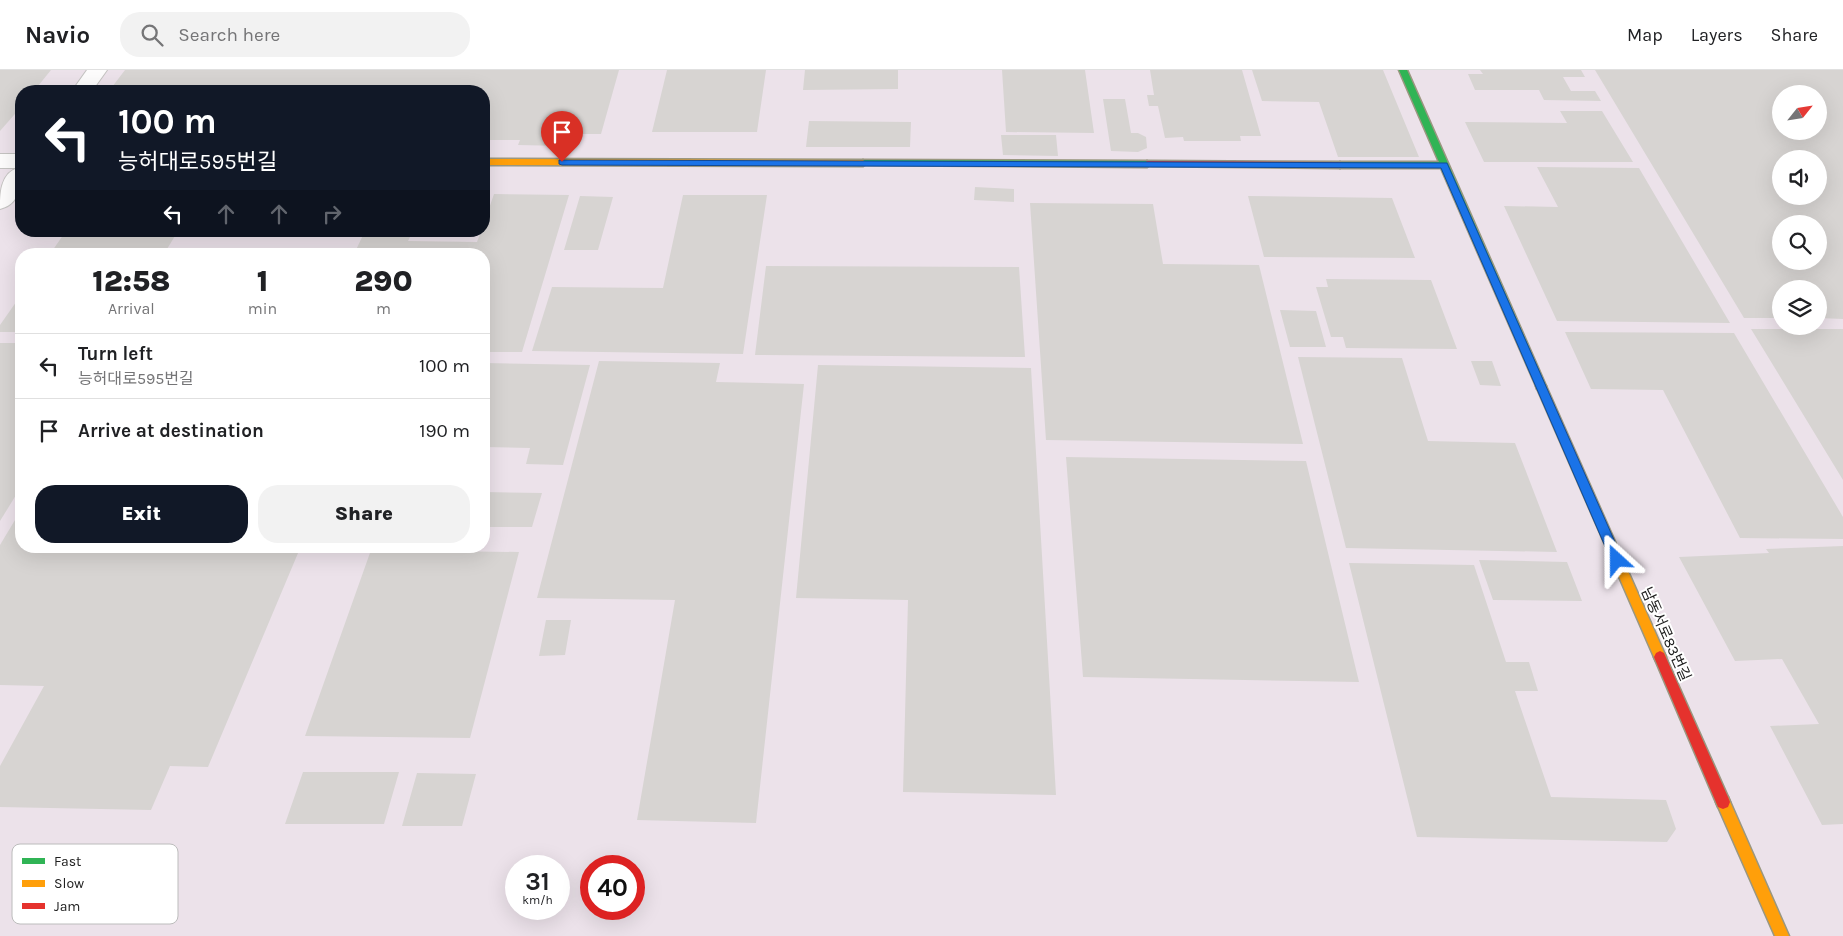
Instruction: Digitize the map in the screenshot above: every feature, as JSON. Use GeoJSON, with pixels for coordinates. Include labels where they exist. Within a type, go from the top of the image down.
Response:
{"type":"FeatureCollection","features":[{"type":"Feature","properties":{"kind":"street"},"geometry":{"type":"LineString","coordinates":[[86,85],[97,70]]}},
{"type":"Feature","properties":{"kind":"street","name":"남동서로83번길"},"geometry":{"type":"LineString","coordinates":[[1403,70],[1782,936]]}},
{"type":"Feature","properties":{"kind":"street"},"geometry":{"type":"LineString","coordinates":[[0,161],[15,161]]}},
{"type":"Feature","properties":{"kind":"street"},"geometry":{"type":"LineString","coordinates":[[490,162],[1444,165]]}},
{"type":"Feature","properties":{"kind":"street"},"geometry":{"type":"LineString","coordinates":[[0,202],[15,182]]}},
{"type":"Feature","properties":{"kind":"shaded area"},"geometry":{"type":"Polygon","coordinates":[[[0,70],[1843,70],[1843,936],[0,936],[0,70]]]}},
{"type":"Feature","properties":{"kind":"building"},"geometry":{"type":"Polygon","coordinates":[[[0,70],[51,70],[39,85],[15,85],[15,114],[0,131],[0,70]]]}},
{"type":"Feature","properties":{"kind":"building"},"geometry":{"type":"Polygon","coordinates":[[[125,70],[619,70],[601,134],[566,134],[563,146],[518,145],[520,140],[490,140],[490,85],[114,85],[125,70]]]}},
{"type":"Feature","properties":{"kind":"building"},"geometry":{"type":"Polygon","coordinates":[[[667,70],[766,70],[757,132],[652,132],[667,70]]]}},
{"type":"Feature","properties":{"kind":"building"},"geometry":{"type":"Polygon","coordinates":[[[805,70],[898,70],[898,89],[803,90],[805,70]]]}},
{"type":"Feature","properties":{"kind":"building"},"geometry":{"type":"Polygon","coordinates":[[[1002,70],[1085,70],[1094,133],[1006,132],[1002,70]]]}},
{"type":"Feature","properties":{"kind":"building"},"geometry":{"type":"Polygon","coordinates":[[[1150,70],[1242,70],[1261,136],[1240,136],[1241,141],[1184,141],[1183,137],[1165,138],[1158,106],[1149,106],[1147,95],[1154,95],[1150,70]]]}},
{"type":"Feature","properties":{"kind":"building"},"geometry":{"type":"Polygon","coordinates":[[[1252,70],[1383,70],[1419,157],[1338,157],[1319,102],[1262,101],[1252,70]]]}},
{"type":"Feature","properties":{"kind":"building"},"geometry":{"type":"Polygon","coordinates":[[[1480,70],[1581,70],[1585,77],[1563,77],[1571,91],[1595,91],[1601,101],[1544,100],[1539,90],[1475,90],[1468,74],[1483,74],[1480,70]]]}},
{"type":"Feature","properties":{"kind":"building"},"geometry":{"type":"Polygon","coordinates":[[[1595,70],[1843,70],[1843,319],[1827,318],[1827,280],[1772,280],[1772,318],[1744,318],[1595,70]]]}},
{"type":"Feature","properties":{"kind":"building"},"geometry":{"type":"Polygon","coordinates":[[[1103,99],[1125,99],[1131,133],[1138,133],[1146,137],[1147,148],[1138,152],[1111,151],[1103,99]]]}},
{"type":"Feature","properties":{"kind":"building"},"geometry":{"type":"Polygon","coordinates":[[[1560,111],[1602,111],[1633,162],[1484,162],[1465,122],[1567,123],[1560,111]]]}},
{"type":"Feature","properties":{"kind":"building"},"geometry":{"type":"Polygon","coordinates":[[[809,121],[911,122],[910,147],[806,147],[809,121]]]}},
{"type":"Feature","properties":{"kind":"building"},"geometry":{"type":"Polygon","coordinates":[[[1001,135],[1056,135],[1058,156],[1003,155],[1001,135]]]}},
{"type":"Feature","properties":{"kind":"building"},"geometry":{"type":"Polygon","coordinates":[[[1537,167],[1639,168],[1730,323],[1557,321],[1504,206],[1558,207],[1537,167]]]}},
{"type":"Feature","properties":{"kind":"building"},"geometry":{"type":"Polygon","coordinates":[[[975,187],[1014,189],[1014,202],[974,200],[975,187]]]}},
{"type":"Feature","properties":{"kind":"building"},"geometry":{"type":"Polygon","coordinates":[[[494,194],[569,195],[522,352],[490,352],[490,248],[357,248],[362,237],[410,237],[408,241],[477,242],[479,237],[490,237],[490,206],[494,194]]]}},
{"type":"Feature","properties":{"kind":"building"},"geometry":{"type":"Polygon","coordinates":[[[683,195],[767,195],[743,354],[532,351],[552,287],[663,288],[683,195]]]}},
{"type":"Feature","properties":{"kind":"building"},"geometry":{"type":"Polygon","coordinates":[[[580,196],[613,197],[598,250],[564,250],[580,196]]]}},
{"type":"Feature","properties":{"kind":"building"},"geometry":{"type":"Polygon","coordinates":[[[1248,196],[1392,198],[1415,258],[1264,257],[1248,196]]]}},
{"type":"Feature","properties":{"kind":"building"},"geometry":{"type":"Polygon","coordinates":[[[1030,203],[1153,204],[1163,264],[1259,265],[1303,444],[1046,440],[1030,203]]]}},
{"type":"Feature","properties":{"kind":"building"},"geometry":{"type":"Polygon","coordinates":[[[62,237],[174,237],[168,248],[54,248],[62,237]]]}},
{"type":"Feature","properties":{"kind":"building"},"geometry":{"type":"Polygon","coordinates":[[[766,266],[1019,267],[1025,357],[755,355],[766,266]]]}},
{"type":"Feature","properties":{"kind":"building"},"geometry":{"type":"Polygon","coordinates":[[[1326,279],[1431,280],[1457,349],[1346,348],[1343,337],[1331,337],[1316,287],[1328,287],[1326,279]]]}},
{"type":"Feature","properties":{"kind":"building"},"geometry":{"type":"Polygon","coordinates":[[[15,304],[15,332],[0,332],[0,325],[15,304]]]}},
{"type":"Feature","properties":{"kind":"building"},"geometry":{"type":"Polygon","coordinates":[[[1280,310],[1316,311],[1326,347],[1290,347],[1280,310]]]}},
{"type":"Feature","properties":{"kind":"building"},"geometry":{"type":"Polygon","coordinates":[[[1751,329],[1772,329],[1772,335],[1827,335],[1827,329],[1843,329],[1843,480],[1751,329]]]}},
{"type":"Feature","properties":{"kind":"building"},"geometry":{"type":"Polygon","coordinates":[[[1565,332],[1734,333],[1843,517],[1843,539],[1740,538],[1663,390],[1591,389],[1565,332]]]}},
{"type":"Feature","properties":{"kind":"building"},"geometry":{"type":"Polygon","coordinates":[[[0,343],[15,343],[15,497],[0,521],[0,343]]]}},
{"type":"Feature","properties":{"kind":"building"},"geometry":{"type":"Polygon","coordinates":[[[1298,357],[1402,358],[1428,441],[1515,443],[1557,552],[1346,548],[1298,357]]]}},
{"type":"Feature","properties":{"kind":"building"},"geometry":{"type":"Polygon","coordinates":[[[599,361],[720,363],[716,382],[804,384],[756,823],[637,820],[675,600],[537,598],[599,361]]]}},
{"type":"Feature","properties":{"kind":"building"},"geometry":{"type":"Polygon","coordinates":[[[1471,361],[1492,361],[1501,386],[1480,385],[1471,361]]]}},
{"type":"Feature","properties":{"kind":"building"},"geometry":{"type":"Polygon","coordinates":[[[490,363],[590,365],[563,465],[526,464],[530,448],[490,447],[490,363]]]}},
{"type":"Feature","properties":{"kind":"building"},"geometry":{"type":"Polygon","coordinates":[[[818,365],[1031,368],[1056,795],[903,792],[908,600],[796,598],[818,365]]]}},
{"type":"Feature","properties":{"kind":"building"},"geometry":{"type":"Polygon","coordinates":[[[1066,457],[1306,461],[1359,682],[1083,677],[1066,457]]]}},
{"type":"Feature","properties":{"kind":"building"},"geometry":{"type":"Polygon","coordinates":[[[490,492],[542,493],[532,527],[490,527],[490,492]]]}},
{"type":"Feature","properties":{"kind":"building"},"geometry":{"type":"Polygon","coordinates":[[[15,520],[15,553],[298,553],[208,767],[170,766],[151,810],[0,807],[0,766],[44,686],[0,685],[0,545],[15,520]]]}},
{"type":"Feature","properties":{"kind":"building"},"geometry":{"type":"Polygon","coordinates":[[[1843,546],[1843,824],[1822,825],[1770,726],[1819,724],[1782,659],[1735,661],[1679,557],[1769,553],[1766,549],[1843,546]]]}},
{"type":"Feature","properties":{"kind":"building"},"geometry":{"type":"Polygon","coordinates":[[[519,552],[470,738],[305,736],[370,553],[519,552]]]}},
{"type":"Feature","properties":{"kind":"building"},"geometry":{"type":"Polygon","coordinates":[[[1479,560],[1567,562],[1582,601],[1493,600],[1479,560]]]}},
{"type":"Feature","properties":{"kind":"building"},"geometry":{"type":"Polygon","coordinates":[[[1349,563],[1474,565],[1506,662],[1529,662],[1538,691],[1515,691],[1551,797],[1666,800],[1676,829],[1667,842],[1417,837],[1349,563]]]}},
{"type":"Feature","properties":{"kind":"building"},"geometry":{"type":"Polygon","coordinates":[[[546,620],[571,620],[565,655],[539,656],[546,620]]]}},
{"type":"Feature","properties":{"kind":"building"},"geometry":{"type":"Polygon","coordinates":[[[303,772],[399,772],[384,824],[285,824],[303,772]]]}},
{"type":"Feature","properties":{"kind":"building"},"geometry":{"type":"Polygon","coordinates":[[[417,773],[476,774],[462,826],[402,826],[417,773]]]}},
{"type":"Feature","properties":{"kind":"traffic: fast"},"geometry":{"type":"LineString","coordinates":[[1403,70],[1541,386]]}},
{"type":"Feature","properties":{"kind":"traffic: fast"},"geometry":{"type":"LineString","coordinates":[[863,163],[1147,164]]}},
{"type":"Feature","properties":{"kind":"traffic: fast"},"geometry":{"type":"LineString","coordinates":[[1340,165],[1444,165]]}},
{"type":"Feature","properties":{"kind":"traffic: slow"},"geometry":{"type":"LineString","coordinates":[[490,162],[863,163]]}},
{"type":"Feature","properties":{"kind":"traffic: slow"},"geometry":{"type":"LineString","coordinates":[[1541,386],[1660,657]]}},
{"type":"Feature","properties":{"kind":"traffic: slow"},"geometry":{"type":"LineString","coordinates":[[1723,802],[1782,936]]}},
{"type":"Feature","properties":{"kind":"traffic: jam"},"geometry":{"type":"LineString","coordinates":[[1147,164],[1340,165]]}},
{"type":"Feature","properties":{"kind":"traffic: jam"},"geometry":{"type":"LineString","coordinates":[[1660,657],[1723,802]]}},
{"type":"Feature","properties":{"kind":"route"},"geometry":{"type":"LineString","coordinates":[[562,162],[1444,165],[1617,560]]}}]}
